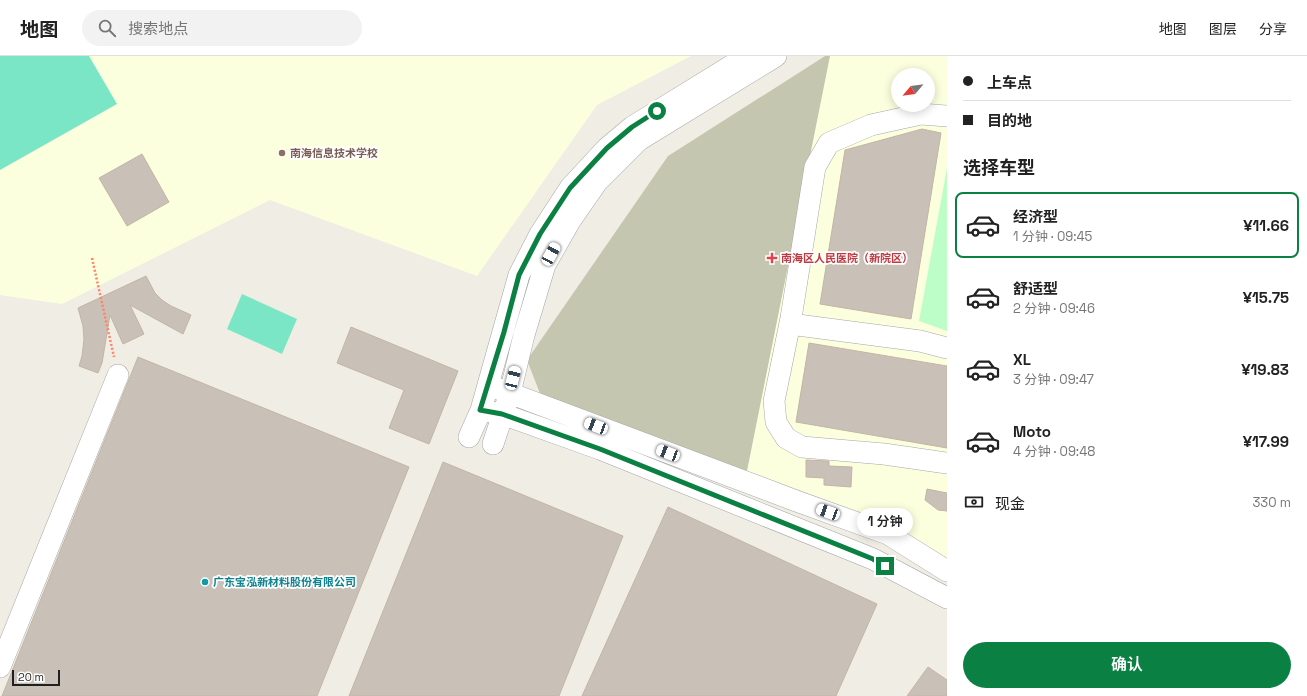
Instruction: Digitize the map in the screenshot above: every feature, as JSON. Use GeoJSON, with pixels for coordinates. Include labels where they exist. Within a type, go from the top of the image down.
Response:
{"type":"FeatureCollection","features":[{"type":"Feature","properties":{"kind":"street"},"geometry":{"type":"LineString","coordinates":[[469,436],[480,410],[488,385],[519,275],[540,234],[570,188],[607,148],[632,127],[747,56]]}},
{"type":"Feature","properties":{"kind":"street"},"geometry":{"type":"LineString","coordinates":[[493,444],[510,393],[524,335],[545,265],[570,221],[598,182],[639,140],[776,56]]}},
{"type":"Feature","properties":{"kind":"street"},"geometry":{"type":"LineString","coordinates":[[947,116],[921,114],[871,125],[828,143],[815,167],[790,324],[774,401],[776,422],[786,438],[802,447],[884,454],[947,463]]}},
{"type":"Feature","properties":{"kind":"street"},"geometry":{"type":"LineString","coordinates":[[790,324],[920,340],[947,348]]}},
{"type":"Feature","properties":{"kind":"street"},"geometry":{"type":"LineString","coordinates":[[0,667],[118,375]]}},
{"type":"Feature","properties":{"kind":"street"},"geometry":{"type":"LineString","coordinates":[[488,385],[888,534],[947,571]]}},
{"type":"Feature","properties":{"kind":"street"},"geometry":{"type":"LineString","coordinates":[[480,410],[502,414],[600,449],[873,559],[947,598]]}},
{"type":"Feature","properties":{"kind":"path"},"geometry":{"type":"LineString","coordinates":[[92,258],[118,375]]}},
{"type":"Feature","properties":{"kind":"shaded area","name":"南海信息技术学校"},"geometry":{"type":"Polygon","coordinates":[[[0,56],[691,56],[597,105],[477,276],[270,200],[62,304],[0,295],[0,56]]]}},
{"type":"Feature","properties":{"kind":"shaded area","name":"南海区人民医院（新院区）"},"geometry":{"type":"Polygon","coordinates":[[[825,56],[947,56],[947,564],[871,516],[541,396],[668,156],[825,56]]]}},
{"type":"Feature","properties":{"kind":"shaded area"},"geometry":{"type":"Polygon","coordinates":[[[825,56],[830,56],[747,471],[541,396],[527,360],[668,156],[825,56]]]}},
{"type":"Feature","properties":{"kind":"green space"},"geometry":{"type":"Polygon","coordinates":[[[0,56],[89,56],[117,104],[0,170],[0,56]]]}},
{"type":"Feature","properties":{"kind":"green space"},"geometry":{"type":"Polygon","coordinates":[[[947,168],[947,331],[919,321],[947,168]]]}},
{"type":"Feature","properties":{"kind":"green space"},"geometry":{"type":"Polygon","coordinates":[[[242,294],[297,319],[282,354],[227,329],[242,294]]]}},
{"type":"Feature","properties":{"kind":"building"},"geometry":{"type":"Polygon","coordinates":[[[922,129],[941,133],[911,319],[820,304],[845,150],[922,129]]]}},
{"type":"Feature","properties":{"kind":"building"},"geometry":{"type":"Polygon","coordinates":[[[142,154],[169,202],[127,226],[99,178],[142,154]]]}},
{"type":"Feature","properties":{"kind":"building"},"geometry":{"type":"Polygon","coordinates":[[[146,276],[155,293],[162,300],[191,315],[183,334],[130,305],[144,334],[123,344],[110,315],[102,363],[98,373],[79,366],[84,339],[83,326],[78,308],[146,276]]]}},
{"type":"Feature","properties":{"kind":"building"},"geometry":{"type":"Polygon","coordinates":[[[351,327],[458,371],[429,444],[389,428],[404,390],[337,363],[351,327]]]}},
{"type":"Feature","properties":{"kind":"building"},"geometry":{"type":"Polygon","coordinates":[[[809,343],[947,366],[947,448],[796,422],[809,343]]]}},
{"type":"Feature","properties":{"kind":"building","name":"广东宝泓新材料股份有限公司"},"geometry":{"type":"Polygon","coordinates":[[[138,357],[409,467],[317,696],[2,696],[138,357]]]}},
{"type":"Feature","properties":{"kind":"building"},"geometry":{"type":"Polygon","coordinates":[[[806,460],[829,461],[829,466],[852,467],[851,487],[824,485],[824,478],[806,477],[806,460]]]}},
{"type":"Feature","properties":{"kind":"building"},"geometry":{"type":"Polygon","coordinates":[[[443,462],[623,536],[559,696],[349,696],[443,462]]]}},
{"type":"Feature","properties":{"kind":"building"},"geometry":{"type":"Polygon","coordinates":[[[927,489],[947,493],[947,511],[938,510],[925,500],[927,489]]]}},
{"type":"Feature","properties":{"kind":"building"},"geometry":{"type":"Polygon","coordinates":[[[668,507],[877,604],[836,696],[582,696],[668,507]]]}},
{"type":"Feature","properties":{"kind":"building"},"geometry":{"type":"Polygon","coordinates":[[[928,667],[947,680],[947,696],[907,696],[928,667]]]}},
{"type":"Feature","properties":{"kind":"place","name":"南海信息技术学校"},"geometry":{"type":"Point","coordinates":[282,153]}},
{"type":"Feature","properties":{"kind":"place","name":"南海区人民医院（新院区）"},"geometry":{"type":"Point","coordinates":[772,258]}},
{"type":"Feature","properties":{"kind":"place","name":"广东宝泓新材料股份有限公司"},"geometry":{"type":"Point","coordinates":[205,582]}},
{"type":"Feature","properties":{"kind":"route"},"geometry":{"type":"LineString","coordinates":[[657,111],[632,127],[607,148],[570,188],[540,234],[519,275],[504,332],[480,410],[502,414],[600,449],[873,559],[885,566]]}}]}
